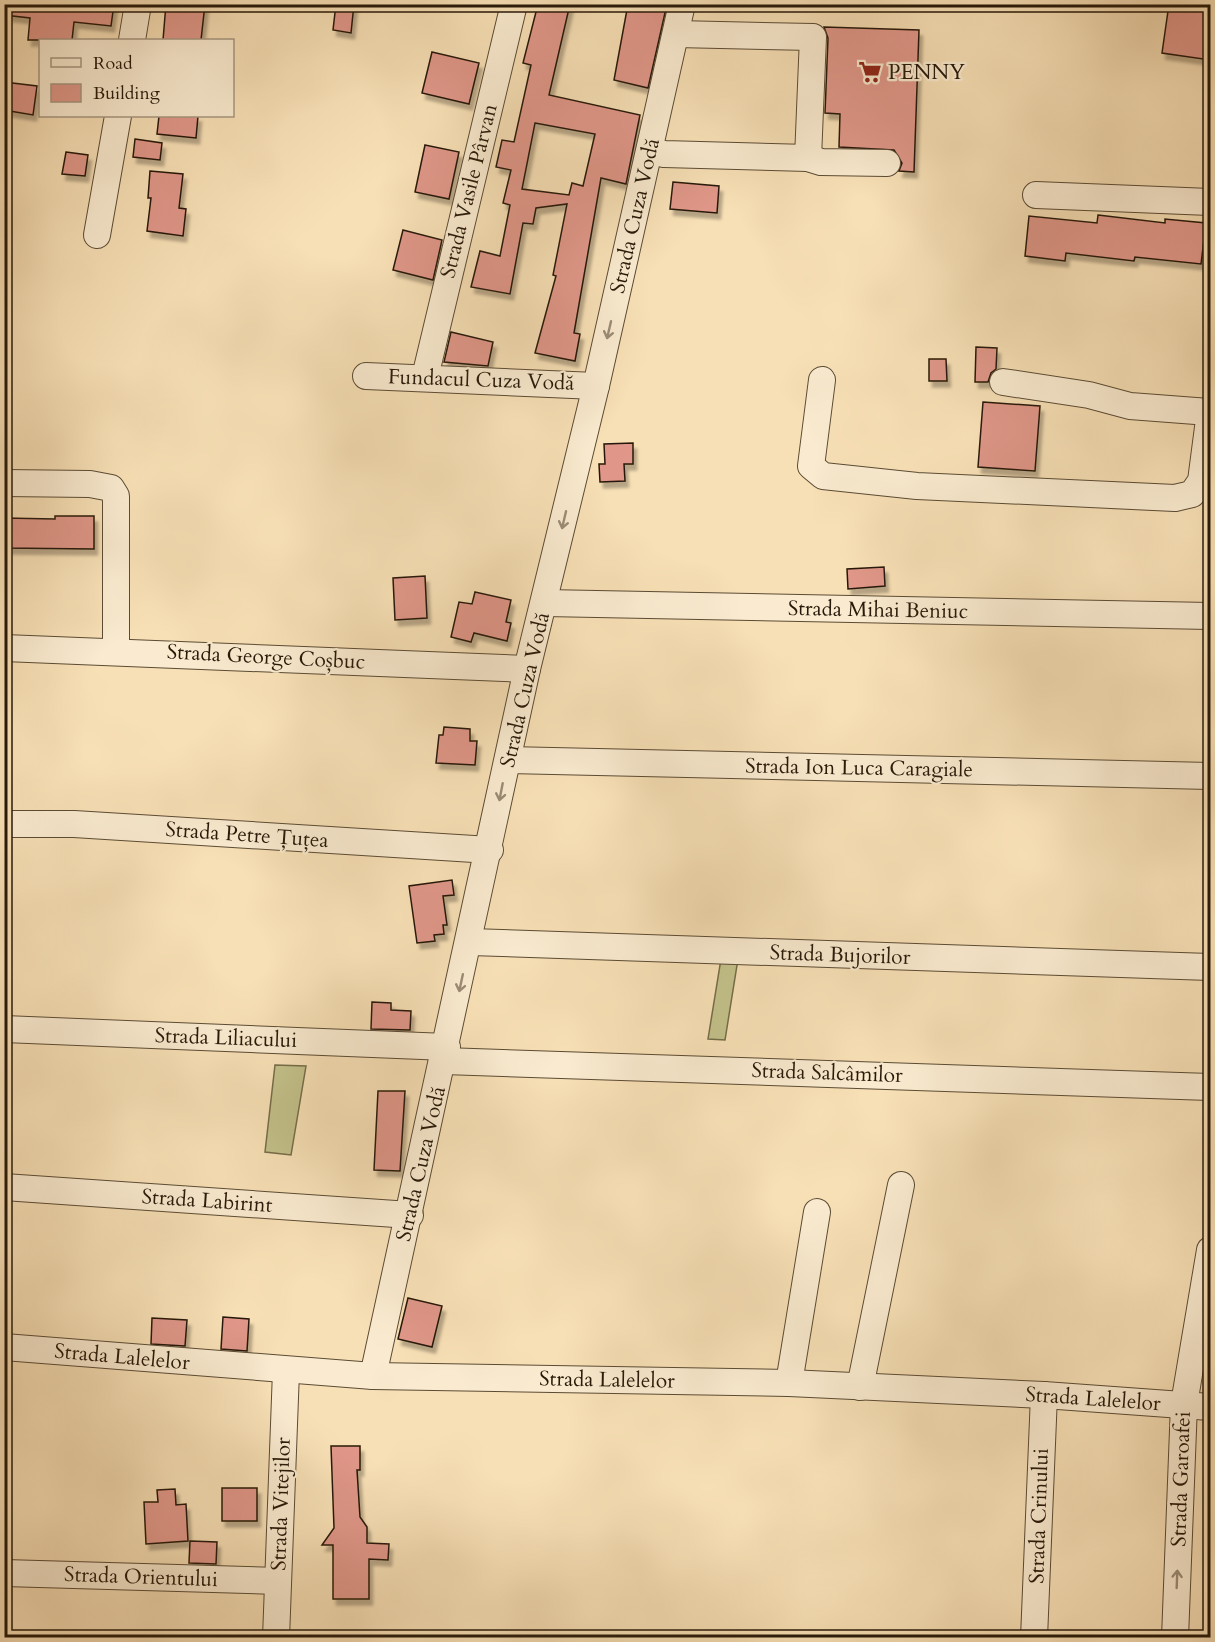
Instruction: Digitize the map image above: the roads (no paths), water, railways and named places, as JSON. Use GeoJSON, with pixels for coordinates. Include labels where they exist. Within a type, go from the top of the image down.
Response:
{"type":"FeatureCollection","features":[{"type":"Feature","properties":{"kind":"street"},"geometry":{"type":"LineString","coordinates":[[132,39],[138,4]]}},
{"type":"Feature","properties":{"kind":"street","name":"Strada Vasile Pârvan"},"geometry":{"type":"LineString","coordinates":[[424,377],[514,4]]}},
{"type":"Feature","properties":{"kind":"street","name":"Strada Cuza Vodă"},"geometry":{"type":"LineString","coordinates":[[373,1376],[446,1054],[527,669],[596,386],[682,4]]}},
{"type":"Feature","properties":{"kind":"street"},"geometry":{"type":"LineString","coordinates":[[676,34],[813,37],[808,158]]}},
{"type":"Feature","properties":{"kind":"street"},"geometry":{"type":"LineString","coordinates":[[97,234],[118,117]]}},
{"type":"Feature","properties":{"kind":"street"},"geometry":{"type":"LineString","coordinates":[[650,151],[664,154],[808,158],[821,162],[887,163]]}},
{"type":"Feature","properties":{"kind":"street"},"geometry":{"type":"LineString","coordinates":[[1036,195],[1210,202]]}},
{"type":"Feature","properties":{"kind":"street","name":"Fundacul Cuza Vodă"},"geometry":{"type":"LineString","coordinates":[[366,376],[596,386]]}},
{"type":"Feature","properties":{"kind":"street"},"geometry":{"type":"LineString","coordinates":[[822,380],[811,466],[824,476],[917,486],[1175,498],[1192,494],[1201,481],[1210,412],[1130,406],[1089,394],[1003,382]]}},
{"type":"Feature","properties":{"kind":"street"},"geometry":{"type":"LineString","coordinates":[[4,483],[90,484],[111,488],[116,496],[116,651]]}},
{"type":"Feature","properties":{"kind":"street","name":"Strada Mihai Beniuc"},"geometry":{"type":"LineString","coordinates":[[544,603],[1210,616]]}},
{"type":"Feature","properties":{"kind":"street","name":"Strada George Coșbuc"},"geometry":{"type":"LineString","coordinates":[[4,648],[527,669]]}},
{"type":"Feature","properties":{"kind":"street","name":"Strada Ion Luca Caragiale"},"geometry":{"type":"LineString","coordinates":[[508,760],[1210,776]]}},
{"type":"Feature","properties":{"kind":"street","name":"Strada Petre Țuțea"},"geometry":{"type":"LineString","coordinates":[[4,824],[74,824],[490,850]]}},
{"type":"Feature","properties":{"kind":"street","name":"Strada Bujorilor"},"geometry":{"type":"LineString","coordinates":[[470,942],[1210,967]]}},
{"type":"Feature","properties":{"kind":"street","name":"Strada Liliacului"},"geometry":{"type":"LineString","coordinates":[[4,1029],[446,1054]]}},
{"type":"Feature","properties":{"kind":"street","name":"Strada Salcâmilor"},"geometry":{"type":"LineString","coordinates":[[446,1054],[1210,1087]]}},
{"type":"Feature","properties":{"kind":"street"},"geometry":{"type":"LineString","coordinates":[[860,1387],[901,1185]]}},
{"type":"Feature","properties":{"kind":"street","name":"Strada Labirint"},"geometry":{"type":"LineString","coordinates":[[4,1187],[410,1215]]}},
{"type":"Feature","properties":{"kind":"street"},"geometry":{"type":"LineString","coordinates":[[789,1383],[817,1212]]}},
{"type":"Feature","properties":{"kind":"street","name":"Strada Garoafei"},"geometry":{"type":"LineString","coordinates":[[1175,1638],[1184,1404],[1210,1250]]}},
{"type":"Feature","properties":{"kind":"street","name":"Strada Lalelelor"},"geometry":{"type":"LineString","coordinates":[[4,1347],[286,1371],[373,1376],[789,1383],[1044,1395],[1210,1407]]}},
{"type":"Feature","properties":{"kind":"street","name":"Strada Vitejilor"},"geometry":{"type":"LineString","coordinates":[[276,1638],[286,1371]]}},
{"type":"Feature","properties":{"kind":"street","name":"Strada Crinului"},"geometry":{"type":"LineString","coordinates":[[1034,1638],[1044,1395]]}},
{"type":"Feature","properties":{"kind":"street","name":"Strada Orientului"},"geometry":{"type":"LineString","coordinates":[[4,1573],[278,1581]]}},
{"type":"Feature","properties":{"kind":"place","name":"PENNY"},"geometry":{"type":"Point","coordinates":[870,72]}}]}
